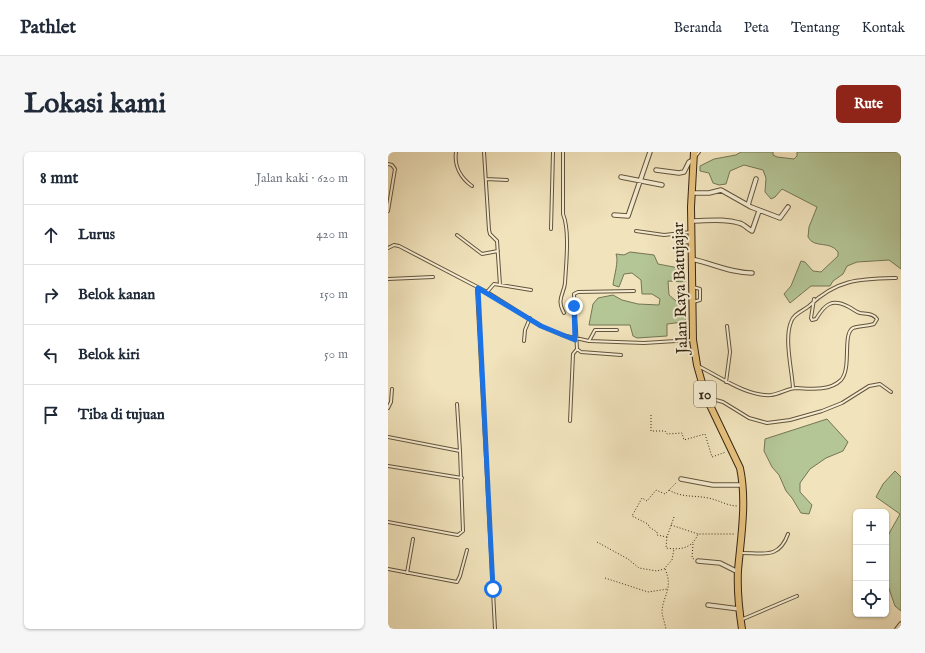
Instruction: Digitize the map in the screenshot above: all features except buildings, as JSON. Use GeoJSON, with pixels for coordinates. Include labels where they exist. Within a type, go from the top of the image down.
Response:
{"type":"FeatureCollection","features":[{"type":"Feature","properties":{"kind":"highway","name":"Jalan Raya Batujajar"},"geometry":{"type":"LineString","coordinates":[[693,157],[691,192],[691,287],[693,340],[697,365],[706,397],[740,468],[743,485],[742,534],[738,572],[742,629]]}},
{"type":"Feature","properties":{"kind":"street"},"geometry":{"type":"LineString","coordinates":[[614,215],[628,216],[650,152]]}},
{"type":"Feature","properties":{"kind":"street"},"geometry":{"type":"LineString","coordinates":[[656,170],[680,173],[684,172],[693,157]]}},
{"type":"Feature","properties":{"kind":"street"},"geometry":{"type":"LineString","coordinates":[[621,176],[662,185]]}},
{"type":"Feature","properties":{"kind":"street"},"geometry":{"type":"LineString","coordinates":[[748,205],[756,179]]}},
{"type":"Feature","properties":{"kind":"street"},"geometry":{"type":"LineString","coordinates":[[691,192],[709,193],[721,190],[760,211],[780,218],[788,207]]}},
{"type":"Feature","properties":{"kind":"street"},"geometry":{"type":"LineString","coordinates":[[691,221],[731,221],[741,224],[745,228],[752,231],[760,211]]}},
{"type":"Feature","properties":{"kind":"street"},"geometry":{"type":"LineString","coordinates":[[691,259],[704,261],[730,271],[752,273]]}},
{"type":"Feature","properties":{"kind":"street"},"geometry":{"type":"LineString","coordinates":[[681,479],[714,485],[743,485]]}},
{"type":"Feature","properties":{"kind":"street"},"geometry":{"type":"LineString","coordinates":[[698,561],[720,563],[738,572]]}},
{"type":"Feature","properties":{"kind":"street"},"geometry":{"type":"LineString","coordinates":[[708,605],[740,609]]}},
{"type":"Feature","properties":{"kind":"street"},"geometry":{"type":"LineString","coordinates":[[897,629],[901,624]]}},
{"type":"Feature","properties":{"kind":"lane"},"geometry":{"type":"LineString","coordinates":[[456,152],[455,159],[464,180],[472,186]]}},
{"type":"Feature","properties":{"kind":"lane"},"geometry":{"type":"LineString","coordinates":[[484,152],[489,230],[490,234],[496,239],[500,284]]}},
{"type":"Feature","properties":{"kind":"lane"},"geometry":{"type":"LineString","coordinates":[[551,229],[553,152]]}},
{"type":"Feature","properties":{"kind":"lane"},"geometry":{"type":"LineString","coordinates":[[563,152],[563,214],[566,223],[566,237],[565,285],[560,299],[564,313]]}},
{"type":"Feature","properties":{"kind":"lane"},"geometry":{"type":"LineString","coordinates":[[693,157],[699,152]]}},
{"type":"Feature","properties":{"kind":"lane"},"geometry":{"type":"LineString","coordinates":[[388,164],[392,165],[395,169],[388,211]]}},
{"type":"Feature","properties":{"kind":"lane"},"geometry":{"type":"LineString","coordinates":[[486,179],[507,180]]}},
{"type":"Feature","properties":{"kind":"lane"},"geometry":{"type":"LineString","coordinates":[[636,231],[664,235],[691,232]]}},
{"type":"Feature","properties":{"kind":"lane"},"geometry":{"type":"LineString","coordinates":[[456,234],[482,254],[498,250]]}},
{"type":"Feature","properties":{"kind":"lane"},"geometry":{"type":"LineString","coordinates":[[678,243],[692,242]]}},
{"type":"Feature","properties":{"kind":"lane"},"geometry":{"type":"LineString","coordinates":[[388,248],[394,245],[399,246],[486,292],[530,318],[562,335],[575,340],[644,343],[693,340]]}},
{"type":"Feature","properties":{"kind":"lane"},"geometry":{"type":"LineString","coordinates":[[388,279],[434,277]]}},
{"type":"Feature","properties":{"kind":"lane"},"geometry":{"type":"LineString","coordinates":[[793,388],[788,354],[790,323],[793,317],[809,306],[814,299],[851,280],[896,278]]}},
{"type":"Feature","properties":{"kind":"lane"},"geometry":{"type":"LineString","coordinates":[[486,292],[492,285],[500,284],[531,290]]}},
{"type":"Feature","properties":{"kind":"lane"},"geometry":{"type":"LineString","coordinates":[[691,287],[700,289],[702,292],[700,300],[692,302]]}},
{"type":"Feature","properties":{"kind":"lane"},"geometry":{"type":"LineString","coordinates":[[478,288],[495,629]]}},
{"type":"Feature","properties":{"kind":"lane"},"geometry":{"type":"LineString","coordinates":[[620,355],[581,352],[577,349],[575,340],[574,294],[634,291]]}},
{"type":"Feature","properties":{"kind":"lane"},"geometry":{"type":"LineString","coordinates":[[697,365],[726,382],[752,392],[770,395],[793,388],[820,389],[832,386],[841,380],[846,370],[848,336],[851,330],[874,324],[877,319],[872,314],[858,312],[838,303],[829,304],[823,308],[816,319],[812,320],[814,299]]}},
{"type":"Feature","properties":{"kind":"lane"},"geometry":{"type":"LineString","coordinates":[[524,341],[525,330],[530,318]]}},
{"type":"Feature","properties":{"kind":"lane"},"geometry":{"type":"LineString","coordinates":[[726,382],[730,352],[727,326]]}},
{"type":"Feature","properties":{"kind":"lane"},"geometry":{"type":"LineString","coordinates":[[589,341],[595,330],[617,330]]}},
{"type":"Feature","properties":{"kind":"lane"},"geometry":{"type":"LineString","coordinates":[[570,421],[573,354],[577,349]]}},
{"type":"Feature","properties":{"kind":"lane"},"geometry":{"type":"LineString","coordinates":[[706,397],[723,402],[749,418],[761,423],[767,423],[790,420],[822,411],[842,403],[869,386],[880,384],[891,392]]}},
{"type":"Feature","properties":{"kind":"lane"},"geometry":{"type":"LineString","coordinates":[[388,408],[391,402],[392,389]]}},
{"type":"Feature","properties":{"kind":"lane"},"geometry":{"type":"LineString","coordinates":[[388,522],[452,534],[461,534],[463,531],[462,478],[457,404]]}},
{"type":"Feature","properties":{"kind":"lane"},"geometry":{"type":"LineString","coordinates":[[388,437],[460,450]]}},
{"type":"Feature","properties":{"kind":"lane"},"geometry":{"type":"LineString","coordinates":[[388,466],[462,478]]}},
{"type":"Feature","properties":{"kind":"lane"},"geometry":{"type":"LineString","coordinates":[[740,553],[777,551],[782,547],[788,534]]}},
{"type":"Feature","properties":{"kind":"lane"},"geometry":{"type":"LineString","coordinates":[[407,573],[413,539]]}},
{"type":"Feature","properties":{"kind":"lane"},"geometry":{"type":"LineString","coordinates":[[388,569],[457,582],[467,550]]}},
{"type":"Feature","properties":{"kind":"lane"},"geometry":{"type":"LineString","coordinates":[[741,620],[797,596]]}},
{"type":"Feature","properties":{"kind":"path"},"geometry":{"type":"LineString","coordinates":[[651,415],[652,431],[665,431],[668,434],[682,434],[684,440],[705,434],[712,457],[726,452]]}},
{"type":"Feature","properties":{"kind":"path"},"geometry":{"type":"LineString","coordinates":[[667,537],[657,534],[657,532],[649,527],[648,524],[632,516],[642,498],[647,501],[656,490],[665,494],[681,479]]}},
{"type":"Feature","properties":{"kind":"path"},"geometry":{"type":"LineString","coordinates":[[668,490],[676,494],[708,498],[730,506],[743,506]]}},
{"type":"Feature","properties":{"kind":"path"},"geometry":{"type":"LineString","coordinates":[[674,517],[667,537],[666,548],[685,549],[692,543],[698,534]]}},
{"type":"Feature","properties":{"kind":"path"},"geometry":{"type":"LineString","coordinates":[[671,525],[698,534],[742,534]]}},
{"type":"Feature","properties":{"kind":"path"},"geometry":{"type":"LineString","coordinates":[[597,542],[628,559],[639,568],[657,571],[664,569],[672,560],[674,549]]}},
{"type":"Feature","properties":{"kind":"path"},"geometry":{"type":"LineString","coordinates":[[692,543],[692,558],[698,561]]}},
{"type":"Feature","properties":{"kind":"path"},"geometry":{"type":"LineString","coordinates":[[664,569],[668,576],[668,589],[662,614],[666,629]]}},
{"type":"Feature","properties":{"kind":"path"},"geometry":{"type":"LineString","coordinates":[[605,578],[648,592],[668,589]]}},
{"type":"Feature","properties":{"kind":"green space"},"geometry":{"type":"Polygon","coordinates":[[[741,152],[773,152],[773,155],[777,157],[794,159],[797,156],[797,152],[901,152],[901,269],[889,260],[857,262],[847,266],[843,274],[833,281],[830,286],[811,286],[790,303],[784,294],[791,286],[801,261],[805,262],[813,271],[821,272],[838,256],[838,252],[831,246],[814,243],[808,237],[809,227],[817,207],[782,189],[775,197],[771,199],[765,192],[766,178],[763,170],[744,165],[730,171],[726,184],[719,185],[713,183],[709,173],[700,171],[700,166],[714,159],[736,155],[741,152]]]}},
{"type":"Feature","properties":{"kind":"green space"},"geometry":{"type":"Polygon","coordinates":[[[630,252],[654,255],[658,264],[684,269],[685,282],[668,281],[669,295],[683,307],[686,319],[683,322],[667,324],[667,336],[637,338],[633,336],[630,325],[589,325],[593,304],[598,298],[613,295],[622,300],[638,304],[659,305],[660,299],[652,294],[642,294],[641,280],[632,273],[624,274],[619,287],[613,285],[617,265],[616,254],[624,255],[630,252]]]}},
{"type":"Feature","properties":{"kind":"green space"},"geometry":{"type":"Polygon","coordinates":[[[827,419],[848,442],[843,451],[826,458],[810,469],[800,483],[800,492],[812,505],[809,514],[801,513],[786,491],[779,475],[772,467],[764,451],[765,439],[827,419]]]}},
{"type":"Feature","properties":{"kind":"green space"},"geometry":{"type":"Polygon","coordinates":[[[895,471],[901,477],[901,611],[895,606],[889,589],[889,534],[900,514],[876,497],[883,484],[895,471]]]}},
{"type":"Feature","properties":{"kind":"route"},"geometry":{"type":"LineString","coordinates":[[493,589],[478,288],[541,326],[575,340],[574,306]]}}]}
